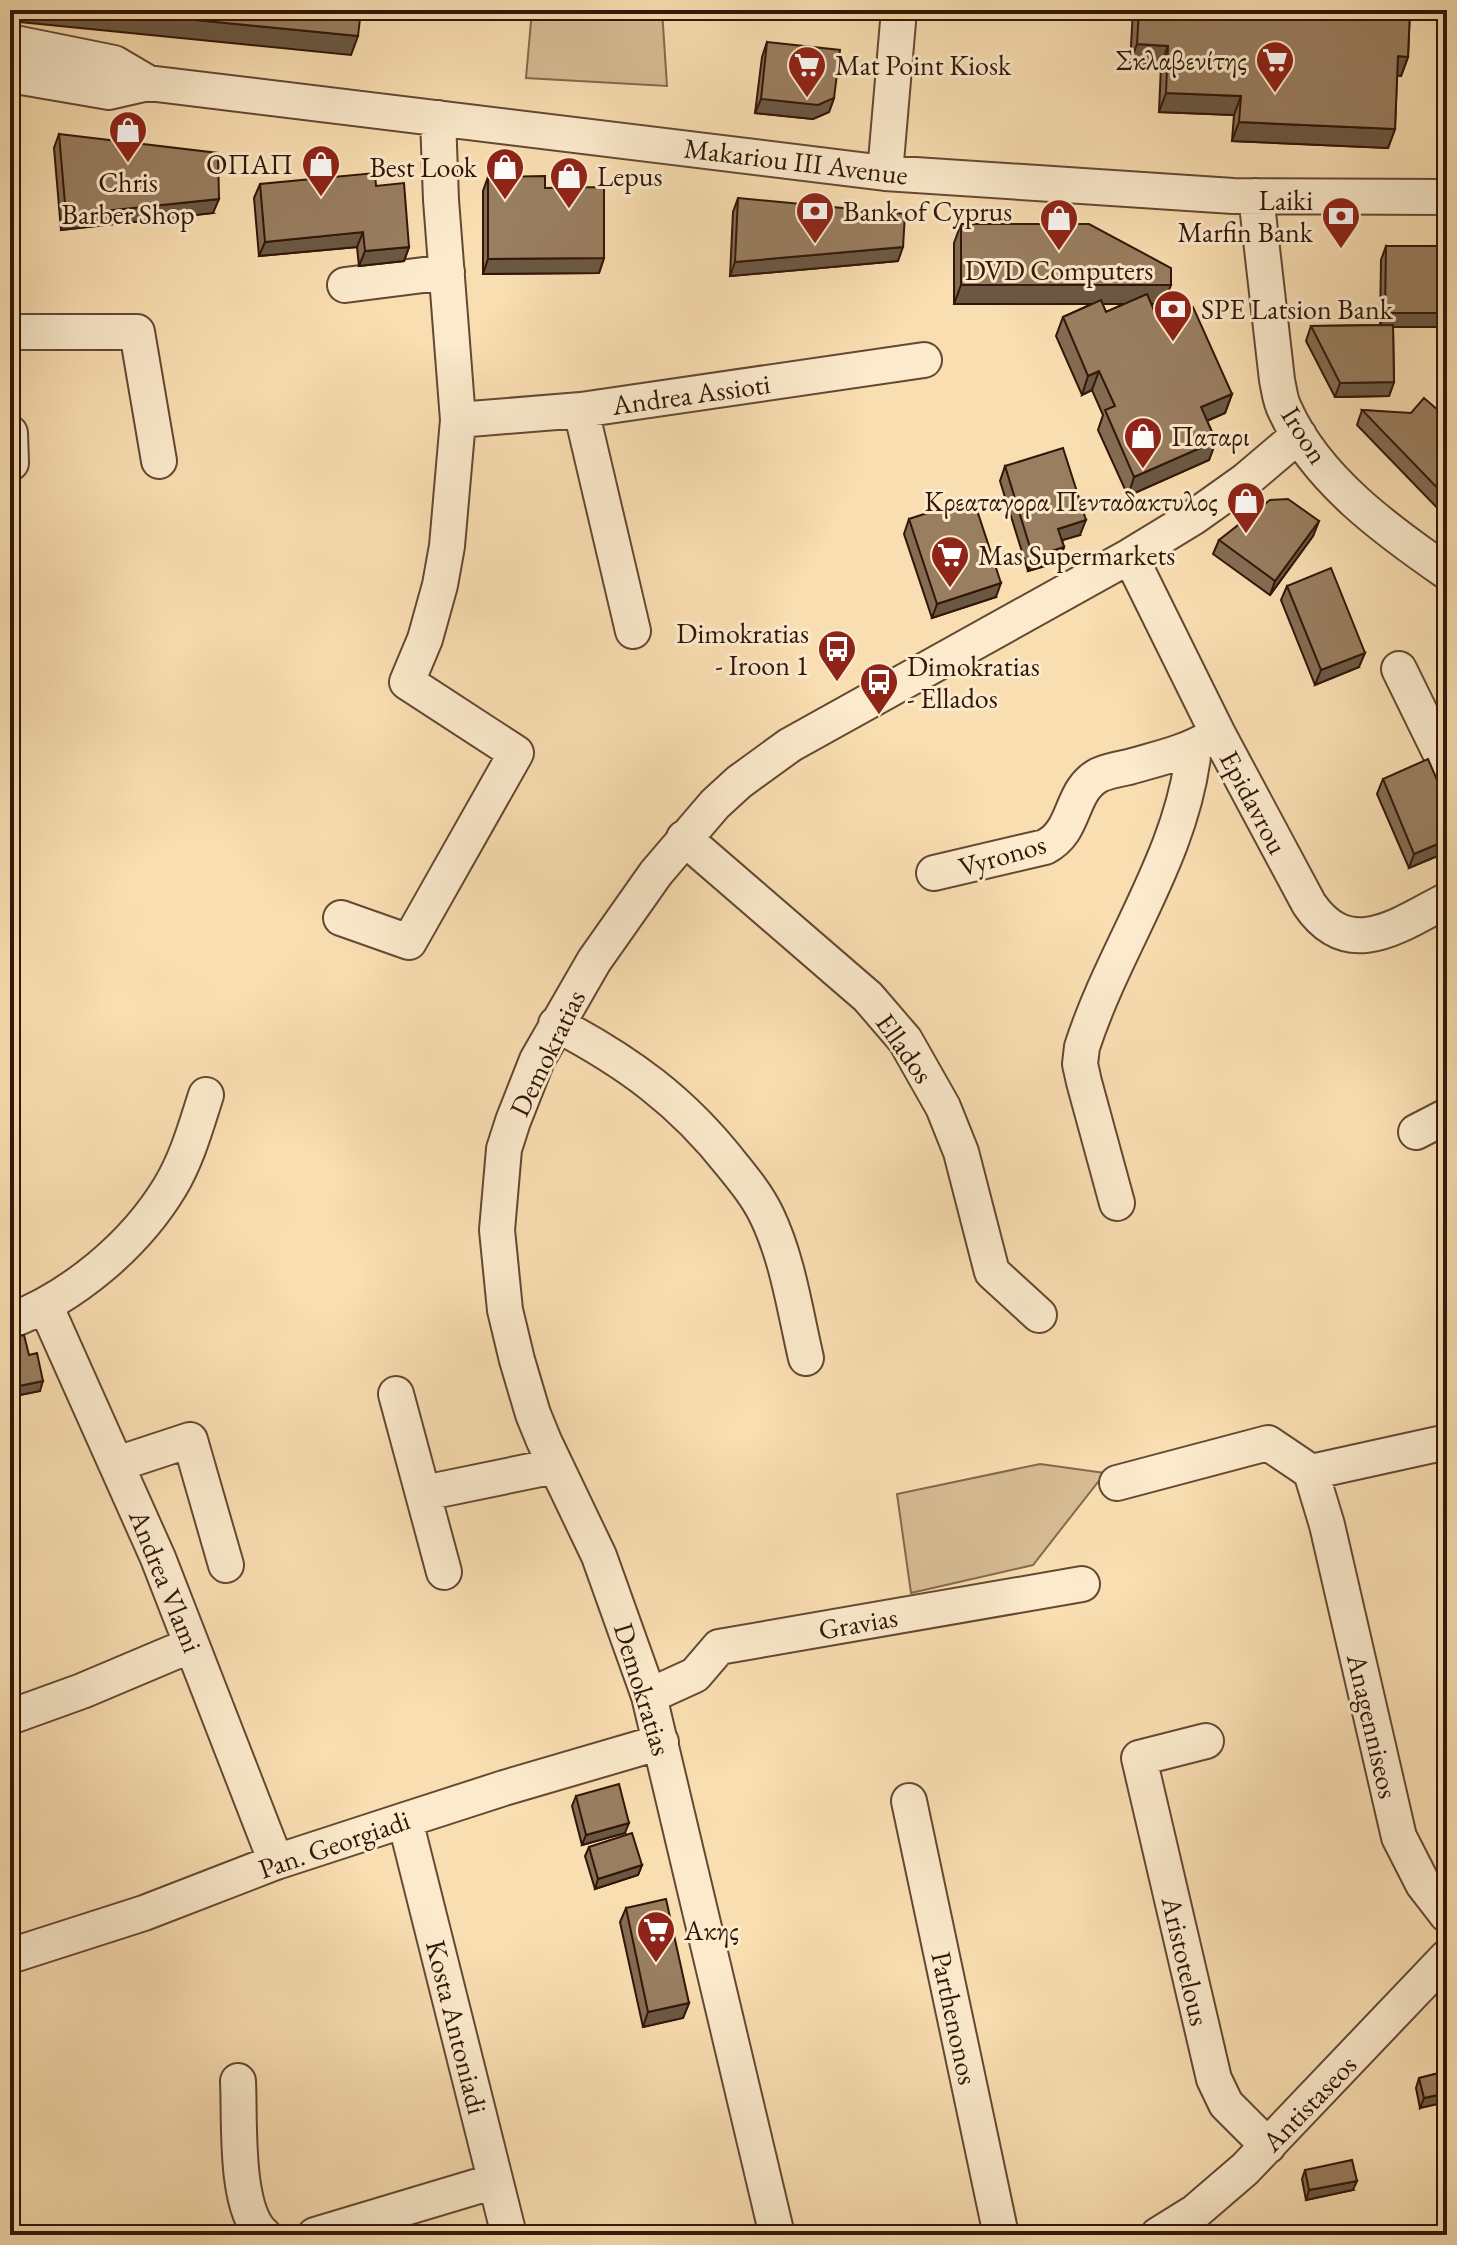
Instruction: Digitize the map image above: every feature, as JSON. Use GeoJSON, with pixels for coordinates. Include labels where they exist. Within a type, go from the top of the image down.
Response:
{"type":"FeatureCollection","features":[{"type":"Feature","properties":{"kind":"street"},"geometry":{"type":"LineString","coordinates":[[885,173],[899,10]]}},
{"type":"Feature","properties":{"kind":"street","name":"Makariou III Avenue"},"geometry":{"type":"LineString","coordinates":[[10,42],[114,63],[148,83]]}},
{"type":"Feature","properties":{"kind":"street","name":"Makariou III Avenue"},"geometry":{"type":"LineString","coordinates":[[10,75],[109,92],[148,83],[885,173],[1256,196],[1447,197]]}},
{"type":"Feature","properties":{"kind":"street"},"geometry":{"type":"LineString","coordinates":[[341,918],[409,942],[516,753],[407,682],[425,639],[440,585],[448,534],[458,420],[438,118]]}},
{"type":"Feature","properties":{"kind":"street","name":"Iroon"},"geometry":{"type":"LineString","coordinates":[[1256,196],[1277,380],[1283,408],[1323,467],[1354,500],[1447,572]]}},
{"type":"Feature","properties":{"kind":"street"},"geometry":{"type":"LineString","coordinates":[[345,285],[447,272]]}},
{"type":"Feature","properties":{"kind":"street"},"geometry":{"type":"LineString","coordinates":[[10,332],[137,332],[159,461]]}},
{"type":"Feature","properties":{"kind":"street","name":"Andrea Assioti"},"geometry":{"type":"LineString","coordinates":[[458,420],[581,410],[924,360]]}},
{"type":"Feature","properties":{"kind":"street"},"geometry":{"type":"LineString","coordinates":[[581,410],[633,631]]}},
{"type":"Feature","properties":{"kind":"street"},"geometry":{"type":"LineString","coordinates":[[10,433],[11,463]]}},
{"type":"Feature","properties":{"kind":"street","name":"Demokratias"},"geometry":{"type":"LineString","coordinates":[[777,2235],[649,1696],[599,1556],[533,1414],[511,1338],[501,1281],[497,1230],[504,1149],[537,1060],[624,916],[684,838],[739,782],[779,753],[1130,556],[1220,499],[1299,435]]}},
{"type":"Feature","properties":{"kind":"street","name":"Epidavrou"},"geometry":{"type":"LineString","coordinates":[[1130,556],[1206,741],[1320,921],[1344,933],[1372,935],[1390,930],[1447,900]]}},
{"type":"Feature","properties":{"kind":"street"},"geometry":{"type":"LineString","coordinates":[[1399,669],[1447,767]]}},
{"type":"Feature","properties":{"kind":"street"},"geometry":{"type":"LineString","coordinates":[[1117,1203],[1084,1082],[1080,1064],[1082,1047],[1175,834],[1206,741]]}},
{"type":"Feature","properties":{"kind":"street","name":"Vyronos"},"geometry":{"type":"LineString","coordinates":[[934,873],[1045,847],[1064,833],[1080,793],[1099,775],[1206,741]]}},
{"type":"Feature","properties":{"kind":"street","name":"Ellados"},"geometry":{"type":"LineString","coordinates":[[684,838],[868,997],[905,1040],[943,1107],[961,1152],[992,1272],[1039,1315]]}},
{"type":"Feature","properties":{"kind":"street"},"geometry":{"type":"LineString","coordinates":[[556,1024],[607,1051],[672,1098],[718,1147],[757,1197],[776,1236],[806,1358]]}},
{"type":"Feature","properties":{"kind":"street"},"geometry":{"type":"LineString","coordinates":[[10,1321],[45,1305],[106,1261],[155,1208],[179,1169],[206,1095]]}},
{"type":"Feature","properties":{"kind":"street"},"geometry":{"type":"LineString","coordinates":[[1416,1132],[1447,1116]]}},
{"type":"Feature","properties":{"kind":"street","name":"Andrea Vlami"},"geometry":{"type":"LineString","coordinates":[[45,1305],[158,1558],[276,1862]]}},
{"type":"Feature","properties":{"kind":"street"},"geometry":{"type":"LineString","coordinates":[[396,1394],[444,1572]]}},
{"type":"Feature","properties":{"kind":"street"},"geometry":{"type":"LineString","coordinates":[[117,1464],[190,1440],[226,1565]]}},
{"type":"Feature","properties":{"kind":"street"},"geometry":{"type":"LineString","coordinates":[[1117,1483],[1268,1443],[1311,1472],[1447,1442]]}},
{"type":"Feature","properties":{"kind":"street"},"geometry":{"type":"LineString","coordinates":[[424,1493],[555,1466]]}},
{"type":"Feature","properties":{"kind":"street","name":"Anagenniseos"},"geometry":{"type":"LineString","coordinates":[[1311,1472],[1327,1525],[1399,1837],[1423,1884],[1447,1915]]}},
{"type":"Feature","properties":{"kind":"street","name":"Gravias"},"geometry":{"type":"LineString","coordinates":[[649,1696],[695,1675],[719,1647],[1082,1584]]}},
{"type":"Feature","properties":{"kind":"street"},"geometry":{"type":"LineString","coordinates":[[10,1717],[82,1691],[191,1645]]}},
{"type":"Feature","properties":{"kind":"street","name":"Aristotelous"},"geometry":{"type":"LineString","coordinates":[[1206,1741],[1139,1758],[1214,2079],[1226,2104],[1268,2146]]}},
{"type":"Feature","properties":{"kind":"street","name":"Pan. Georgiadi"},"geometry":{"type":"LineString","coordinates":[[10,1956],[152,1910],[276,1862],[504,1788],[661,1742]]}},
{"type":"Feature","properties":{"kind":"street","name":"Parthenonos"},"geometry":{"type":"LineString","coordinates":[[909,1801],[1001,2235]]}},
{"type":"Feature","properties":{"kind":"street","name":"Kosta Antoniadi"},"geometry":{"type":"LineString","coordinates":[[405,1820],[509,2235]]}},
{"type":"Feature","properties":{"kind":"street","name":"Antistaseos"},"geometry":{"type":"LineString","coordinates":[[1158,2235],[1211,2199],[1268,2146],[1447,1957]]}},
{"type":"Feature","properties":{"kind":"street"},"geometry":{"type":"LineString","coordinates":[[238,2081],[244,2200],[252,2222],[264,2235]]}},
{"type":"Feature","properties":{"kind":"street"},"geometry":{"type":"LineString","coordinates":[[315,2235],[495,2181]]}},
{"type":"Feature","properties":{"kind":"shaded area"},"geometry":{"type":"Polygon","coordinates":[[[532,10],[662,10],[667,86],[526,78],[532,10]]]}},
{"type":"Feature","properties":{"kind":"shaded area"},"geometry":{"type":"Polygon","coordinates":[[[1040,1464],[1105,1473],[1033,1565],[911,1593],[897,1494],[1040,1464]]]}},
{"type":"Feature","properties":{"kind":"building"},"geometry":{"type":"Polygon","coordinates":[[[95,10],[361,10],[358,36],[95,10]]]}},
{"type":"Feature","properties":{"kind":"building","name":"Σκλαβενίτης"},"geometry":{"type":"Polygon","coordinates":[[[1139,10],[1410,10],[1408,57],[1398,56],[1395,129],[1239,122],[1241,96],[1166,93],[1168,46],[1137,44],[1139,10]]]}},
{"type":"Feature","properties":{"kind":"building"},"geometry":{"type":"Polygon","coordinates":[[[767,42],[840,50],[834,98],[818,105],[761,99],[767,42]]]}},
{"type":"Feature","properties":{"kind":"building"},"geometry":{"type":"Polygon","coordinates":[[[59,134],[218,153],[219,199],[66,215],[59,134]]]}},
{"type":"Feature","properties":{"kind":"building"},"geometry":{"type":"Polygon","coordinates":[[[375,173],[376,186],[404,183],[409,247],[365,251],[363,232],[265,242],[260,184],[375,173]]]}},
{"type":"Feature","properties":{"kind":"building"},"geometry":{"type":"Polygon","coordinates":[[[545,176],[545,188],[604,187],[604,258],[488,259],[488,177],[545,176]]]}},
{"type":"Feature","properties":{"kind":"building","name":"Bank of Cyprus"},"geometry":{"type":"Polygon","coordinates":[[[738,198],[905,214],[903,247],[735,262],[738,198]]]}},
{"type":"Feature","properties":{"kind":"building"},"geometry":{"type":"Polygon","coordinates":[[[961,224],[1089,224],[1171,268],[1171,285],[961,285],[961,224]]]}},
{"type":"Feature","properties":{"kind":"building"},"geometry":{"type":"Polygon","coordinates":[[[1386,246],[1447,246],[1447,313],[1385,313],[1386,246]]]}},
{"type":"Feature","properties":{"kind":"building"},"geometry":{"type":"Polygon","coordinates":[[[1147,294],[1159,322],[1193,307],[1232,394],[1201,407],[1216,441],[1134,477],[1105,410],[1115,406],[1099,371],[1088,376],[1063,317],[1101,300],[1106,312],[1147,294]]]}},
{"type":"Feature","properties":{"kind":"building"},"geometry":{"type":"Polygon","coordinates":[[[1393,325],[1394,382],[1340,383],[1311,326],[1393,325]]]}},
{"type":"Feature","properties":{"kind":"building"},"geometry":{"type":"Polygon","coordinates":[[[1424,398],[1447,418],[1447,498],[1362,410],[1411,413],[1424,398]]]}},
{"type":"Feature","properties":{"kind":"building"},"geometry":{"type":"Polygon","coordinates":[[[1063,448],[1086,520],[1058,529],[1064,547],[1033,557],[1005,466],[1063,448]]]}},
{"type":"Feature","properties":{"kind":"building"},"geometry":{"type":"Polygon","coordinates":[[[973,498],[1001,583],[937,604],[909,519],[973,498]]]}},
{"type":"Feature","properties":{"kind":"building"},"geometry":{"type":"Polygon","coordinates":[[[1288,499],[1319,521],[1275,581],[1219,540],[1270,500],[1288,499]]]}},
{"type":"Feature","properties":{"kind":"building"},"geometry":{"type":"Polygon","coordinates":[[[1331,568],[1365,653],[1321,670],[1287,586],[1331,568]]]}},
{"type":"Feature","properties":{"kind":"building"},"geometry":{"type":"Polygon","coordinates":[[[1428,759],[1447,803],[1447,840],[1414,854],[1383,779],[1428,759]]]}},
{"type":"Feature","properties":{"kind":"building"},"geometry":{"type":"Polygon","coordinates":[[[24,1335],[29,1355],[37,1353],[43,1381],[19,1386],[15,1368],[10,1369],[10,1338],[24,1335]]]}},
{"type":"Feature","properties":{"kind":"building"},"geometry":{"type":"Polygon","coordinates":[[[619,1784],[629,1823],[586,1835],[576,1796],[619,1784]]]}},
{"type":"Feature","properties":{"kind":"building"},"geometry":{"type":"Polygon","coordinates":[[[632,1833],[642,1865],[598,1879],[589,1847],[632,1833]]]}},
{"type":"Feature","properties":{"kind":"building"},"geometry":{"type":"Polygon","coordinates":[[[666,1899],[689,2003],[648,2012],[626,1908],[666,1899]]]}},
{"type":"Feature","properties":{"kind":"building"},"geometry":{"type":"Polygon","coordinates":[[[1447,2071],[1447,2093],[1424,2098],[1419,2078],[1447,2071]]]}},
{"type":"Feature","properties":{"kind":"building"},"geometry":{"type":"Polygon","coordinates":[[[1352,2160],[1357,2181],[1309,2190],[1305,2170],[1352,2160]]]}},
{"type":"Feature","properties":{"kind":"building"},"geometry":{"type":"Polygon","coordinates":[[[1303,2226],[1305,2235],[1261,2235],[1303,2226]]]}},
{"type":"Feature","properties":{"kind":"waterway"},"geometry":{"type":"LineString","coordinates":[[10,785],[10,821]]}},
{"type":"Feature","properties":{"kind":"place","name":"Σκλαβενίτης"},"geometry":{"type":"Point","coordinates":[1275,94]}},
{"type":"Feature","properties":{"kind":"place","name":"Mat Point Kiosk"},"geometry":{"type":"Point","coordinates":[807,99]}},
{"type":"Feature","properties":{"kind":"place","name":"Chris Barber Shop"},"geometry":{"type":"Point","coordinates":[128,164]}},
{"type":"Feature","properties":{"kind":"place","name":"ΟΠΑΠ"},"geometry":{"type":"Point","coordinates":[321,198]}},
{"type":"Feature","properties":{"kind":"place","name":"Best Look"},"geometry":{"type":"Point","coordinates":[505,201]}},
{"type":"Feature","properties":{"kind":"place","name":"Lepus"},"geometry":{"type":"Point","coordinates":[569,210]}},
{"type":"Feature","properties":{"kind":"place","name":"Bank of Cyprus"},"geometry":{"type":"Point","coordinates":[815,245]}},
{"type":"Feature","properties":{"kind":"place","name":"Laiki Marfin Bank"},"geometry":{"type":"Point","coordinates":[1341,250]}},
{"type":"Feature","properties":{"kind":"place","name":"DVD Computers"},"geometry":{"type":"Point","coordinates":[1059,252]}},
{"type":"Feature","properties":{"kind":"place","name":"SPE Latsion Bank"},"geometry":{"type":"Point","coordinates":[1173,343]}},
{"type":"Feature","properties":{"kind":"place","name":"Παταρι"},"geometry":{"type":"Point","coordinates":[1143,470]}},
{"type":"Feature","properties":{"kind":"place","name":"Κρεαταγορα Πενταδακτυλος"},"geometry":{"type":"Point","coordinates":[1246,535]}},
{"type":"Feature","properties":{"kind":"place","name":"Mas Supermarkets"},"geometry":{"type":"Point","coordinates":[950,589]}},
{"type":"Feature","properties":{"kind":"place","name":"Dimokratias - Iroon 1"},"geometry":{"type":"Point","coordinates":[837,683]}},
{"type":"Feature","properties":{"kind":"place","name":"Dimokratias - Ellados"},"geometry":{"type":"Point","coordinates":[879,716]}},
{"type":"Feature","properties":{"kind":"place","name":"Ακης"},"geometry":{"type":"Point","coordinates":[656,1964]}}]}
